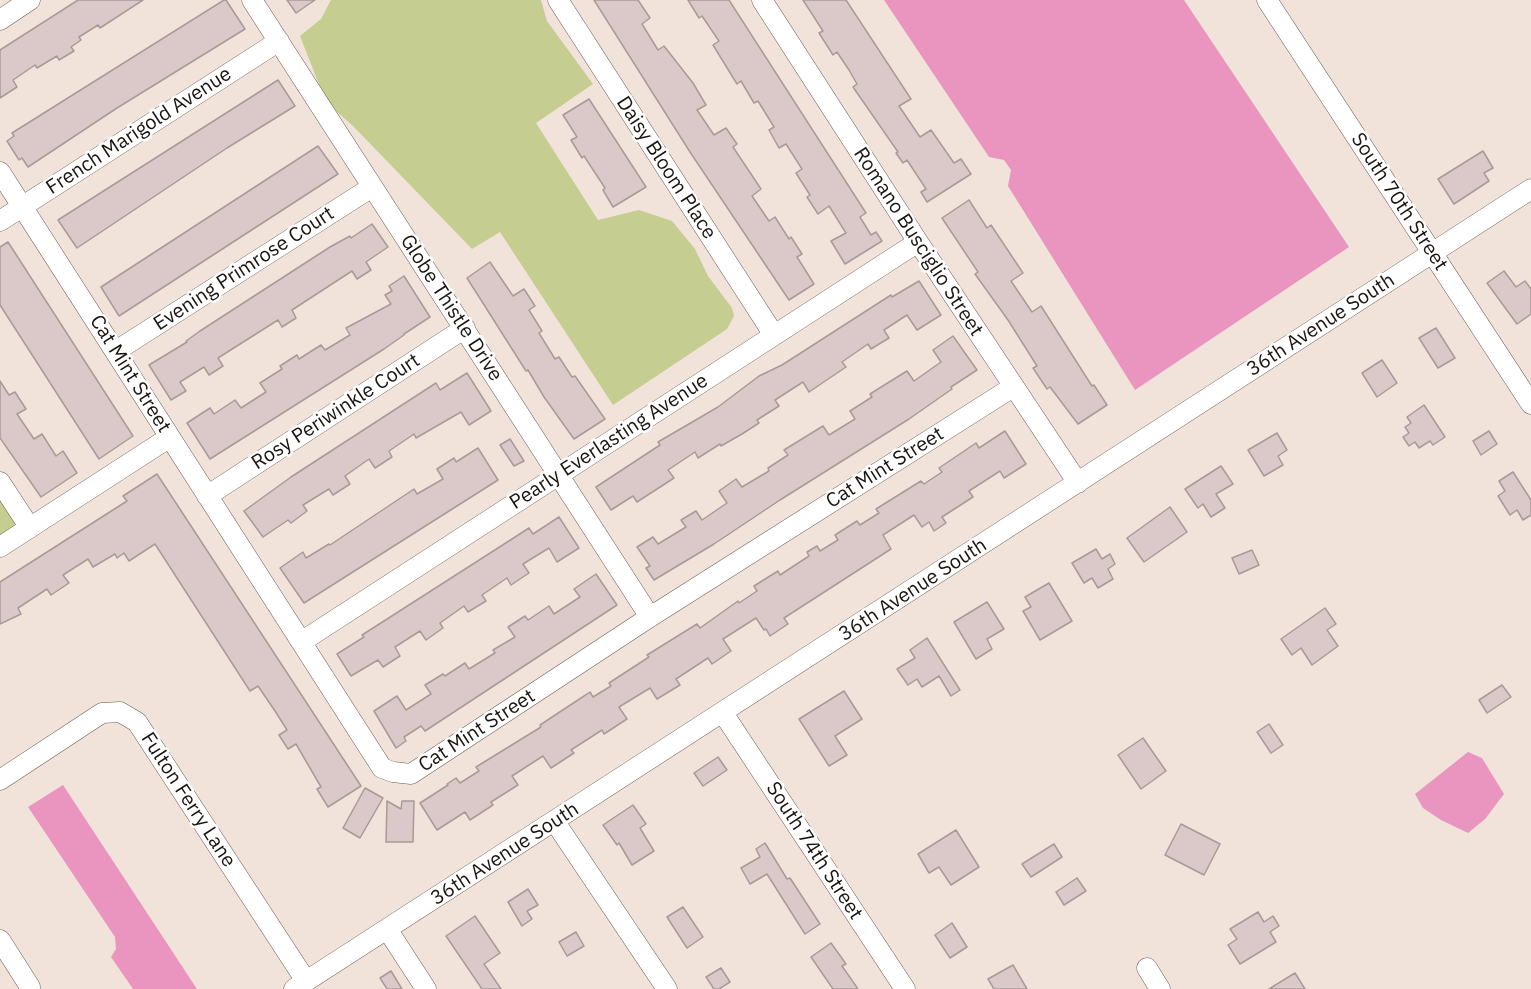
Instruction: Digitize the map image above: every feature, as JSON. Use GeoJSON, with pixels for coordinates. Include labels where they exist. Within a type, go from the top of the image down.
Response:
{"type":"FeatureCollection","features":[{"type":"Feature","properties":{"kind":"street"},"geometry":{"type":"LineString","coordinates":[[0,20],[30,0]]}},
{"type":"Feature","properties":{"kind":"street","name":"Globe Thistle Drive"},"geometry":{"type":"LineString","coordinates":[[252,0],[650,617]]}},
{"type":"Feature","properties":{"kind":"street","name":"Daisy Bloom Place"},"geometry":{"type":"LineString","coordinates":[[558,0],[774,335]]}},
{"type":"Feature","properties":{"kind":"street","name":"Romano Busciglio Street"},"geometry":{"type":"LineString","coordinates":[[762,0],[1012,387],[1078,483]]}},
{"type":"Feature","properties":{"kind":"street","name":"South 70th Street"},"geometry":{"type":"LineString","coordinates":[[1267,0],[1531,404]]}},
{"type":"Feature","properties":{"kind":"street","name":"French Marigold Avenue"},"geometry":{"type":"LineString","coordinates":[[0,221],[279,41]]}},
{"type":"Feature","properties":{"kind":"street","name":"Cat Mint Street"},"geometry":{"type":"LineString","coordinates":[[0,172],[381,768],[393,772],[411,774],[650,617],[1012,387]]}},
{"type":"Feature","properties":{"kind":"street","name":"Evening Primrose Court"},"geometry":{"type":"LineString","coordinates":[[116,351],[372,187]]}},
{"type":"Feature","properties":{"kind":"street","name":"36th Avenue South"},"geometry":{"type":"LineString","coordinates":[[300,985],[1531,189]]}},
{"type":"Feature","properties":{"kind":"street","name":"Pearly Everlasting Avenue"},"geometry":{"type":"LineString","coordinates":[[301,642],[918,242]]}},
{"type":"Feature","properties":{"kind":"street","name":"Rosy Periwinkle Court"},"geometry":{"type":"LineString","coordinates":[[207,496],[465,328]]}},
{"type":"Feature","properties":{"kind":"street"},"geometry":{"type":"LineString","coordinates":[[0,547],[170,437]]}},
{"type":"Feature","properties":{"kind":"street"},"geometry":{"type":"LineString","coordinates":[[0,482],[30,528]]}},
{"type":"Feature","properties":{"kind":"street","name":"Fulton Ferry Lane"},"geometry":{"type":"LineString","coordinates":[[0,780],[102,713],[120,712],[137,722],[300,985]]}},
{"type":"Feature","properties":{"kind":"street","name":"South 74th Street"},"geometry":{"type":"LineString","coordinates":[[723,713],[905,989]]}},
{"type":"Feature","properties":{"kind":"street"},"geometry":{"type":"LineString","coordinates":[[555,822],[667,989]]}},
{"type":"Feature","properties":{"kind":"street"},"geometry":{"type":"LineString","coordinates":[[387,929],[426,989]]}},
{"type":"Feature","properties":{"kind":"street"},"geometry":{"type":"LineString","coordinates":[[0,940],[30,987]]}},
{"type":"Feature","properties":{"kind":"street"},"geometry":{"type":"LineString","coordinates":[[1147,969],[1160,989]]}},
{"type":"Feature","properties":{"kind":"green space"},"geometry":{"type":"Polygon","coordinates":[[[331,0],[541,0],[547,21],[593,84],[536,123],[598,220],[639,210],[672,221],[695,249],[708,276],[732,308],[734,316],[727,329],[613,405],[500,232],[472,249],[353,126],[326,102],[300,36],[321,19],[331,0]]]}},
{"type":"Feature","properties":{"kind":"green space"},"geometry":{"type":"Polygon","coordinates":[[[0,494],[14,516],[15,524],[12,532],[0,540],[0,494]]]}},
{"type":"Feature","properties":{"kind":"shaded area"},"geometry":{"type":"Polygon","coordinates":[[[884,0],[1184,0],[1349,247],[1135,390],[1008,186],[1011,170],[1004,160],[989,157],[884,0]]]}},
{"type":"Feature","properties":{"kind":"shaded area"},"geometry":{"type":"Polygon","coordinates":[[[1468,752],[1482,758],[1504,794],[1485,819],[1468,833],[1423,808],[1415,794],[1468,752]]]}},
{"type":"Feature","properties":{"kind":"shaded area"},"geometry":{"type":"Polygon","coordinates":[[[63,785],[197,989],[133,989],[111,957],[116,949],[115,937],[28,807],[63,785]]]}},
{"type":"Feature","properties":{"kind":"building"},"geometry":{"type":"Polygon","coordinates":[[[78,0],[143,0],[100,28],[98,25],[79,37],[81,40],[71,47],[74,51],[59,60],[57,56],[37,68],[35,65],[13,80],[17,87],[0,98],[0,50],[78,0]]]}},
{"type":"Feature","properties":{"kind":"building"},"geometry":{"type":"Polygon","coordinates":[[[224,0],[245,29],[117,108],[28,167],[22,158],[19,160],[7,141],[14,136],[12,133],[224,0]]]}},
{"type":"Feature","properties":{"kind":"building"},"geometry":{"type":"Polygon","coordinates":[[[287,0],[315,0],[296,13],[287,0]]]}},
{"type":"Feature","properties":{"kind":"building"},"geometry":{"type":"Polygon","coordinates":[[[594,0],[638,0],[650,18],[642,24],[658,50],[664,46],[693,83],[706,105],[697,110],[714,135],[726,128],[737,144],[733,147],[761,189],[752,196],[769,221],[775,217],[789,239],[791,237],[802,254],[797,257],[814,284],[789,300],[690,152],[594,0]]]}},
{"type":"Feature","properties":{"kind":"building"},"geometry":{"type":"Polygon","coordinates":[[[688,0],[729,0],[866,213],[860,217],[871,235],[876,232],[882,241],[845,264],[831,241],[846,233],[829,206],[818,214],[807,197],[810,195],[796,173],[802,169],[786,144],[779,148],[769,130],[774,127],[758,101],[754,103],[741,81],[737,84],[713,45],[719,41],[702,16],[699,18],[688,0]]]}},
{"type":"Feature","properties":{"kind":"building"},"geometry":{"type":"Polygon","coordinates":[[[803,0],[846,0],[911,99],[899,106],[920,137],[931,130],[954,163],[961,159],[971,174],[927,202],[921,192],[926,189],[907,160],[903,163],[896,153],[898,152],[853,87],[857,84],[849,70],[837,52],[833,55],[819,33],[823,31],[803,0]]]}},
{"type":"Feature","properties":{"kind":"building"},"geometry":{"type":"Polygon","coordinates":[[[278,80],[295,106],[227,148],[77,248],[58,220],[278,80]]]}},
{"type":"Feature","properties":{"kind":"building"},"geometry":{"type":"Polygon","coordinates":[[[589,99],[646,187],[613,207],[603,190],[605,188],[571,140],[577,137],[563,115],[589,99]]]}},
{"type":"Feature","properties":{"kind":"building"},"geometry":{"type":"Polygon","coordinates":[[[318,146],[338,174],[119,316],[101,287],[318,146]]]}},
{"type":"Feature","properties":{"kind":"building"},"geometry":{"type":"Polygon","coordinates":[[[1483,151],[1493,168],[1484,173],[1489,181],[1454,204],[1438,179],[1483,151]]]}},
{"type":"Feature","properties":{"kind":"building"},"geometry":{"type":"Polygon","coordinates":[[[969,200],[987,228],[991,225],[1023,273],[1011,281],[1032,312],[1041,306],[1092,386],[1094,385],[1107,405],[1078,424],[1050,387],[1047,389],[1033,368],[1037,366],[975,274],[978,272],[942,218],[969,200]]]}},
{"type":"Feature","properties":{"kind":"building"},"geometry":{"type":"Polygon","coordinates":[[[372,224],[388,247],[366,262],[371,270],[357,279],[352,271],[292,310],[296,318],[282,327],[278,320],[218,358],[223,366],[209,375],[204,367],[180,382],[186,391],[171,400],[149,365],[330,247],[350,236],[351,238],[372,224]]]}},
{"type":"Feature","properties":{"kind":"building"},"geometry":{"type":"Polygon","coordinates":[[[8,242],[133,436],[99,459],[0,305],[0,247],[8,242]]]}},
{"type":"Feature","properties":{"kind":"building"},"geometry":{"type":"Polygon","coordinates":[[[490,262],[513,296],[524,289],[535,306],[529,310],[542,331],[539,333],[555,359],[559,357],[572,377],[575,376],[605,419],[574,439],[528,370],[526,371],[467,278],[490,262]]]}},
{"type":"Feature","properties":{"kind":"building"},"geometry":{"type":"Polygon","coordinates":[[[1504,271],[1516,287],[1525,281],[1531,289],[1531,314],[1517,324],[1487,283],[1504,271]]]}},
{"type":"Feature","properties":{"kind":"building"},"geometry":{"type":"Polygon","coordinates":[[[404,276],[430,317],[384,349],[210,459],[187,423],[210,408],[214,414],[235,400],[241,408],[266,392],[260,383],[282,369],[280,366],[297,355],[299,359],[321,345],[325,350],[350,335],[346,328],[391,304],[385,295],[392,291],[389,286],[404,276]]]}},
{"type":"Feature","properties":{"kind":"building"},"geometry":{"type":"Polygon","coordinates":[[[919,281],[941,315],[917,330],[907,315],[884,330],[889,338],[871,349],[868,344],[842,362],[846,367],[809,392],[803,382],[775,400],[779,406],[757,420],[759,423],[698,458],[695,452],[668,470],[674,478],[637,502],[633,496],[611,510],[596,487],[660,445],[658,442],[718,407],[759,376],[782,365],[891,295],[892,297],[919,281]]]}},
{"type":"Feature","properties":{"kind":"building"},"geometry":{"type":"Polygon","coordinates":[[[1436,328],[1455,358],[1438,368],[1419,338],[1436,328]]]}},
{"type":"Feature","properties":{"kind":"building"},"geometry":{"type":"Polygon","coordinates":[[[953,336],[977,370],[909,419],[654,580],[646,568],[650,566],[637,547],[653,537],[658,544],[686,527],[681,520],[696,511],[702,520],[727,503],[719,491],[736,479],[742,487],[769,471],[768,468],[788,455],[784,450],[823,426],[829,435],[855,419],[850,411],[872,397],[870,394],[907,371],[914,381],[941,362],[933,350],[953,336]]]}},
{"type":"Feature","properties":{"kind":"building"},"geometry":{"type":"Polygon","coordinates":[[[1382,360],[1397,383],[1377,397],[1362,373],[1382,360]]]}},
{"type":"Feature","properties":{"kind":"building"},"geometry":{"type":"Polygon","coordinates":[[[467,373],[491,411],[469,425],[461,412],[416,438],[414,434],[389,451],[392,457],[375,468],[369,459],[345,476],[350,484],[333,495],[329,489],[303,505],[307,511],[291,523],[288,520],[263,537],[244,511],[291,477],[436,383],[440,390],[467,373]]]}},
{"type":"Feature","properties":{"kind":"building"},"geometry":{"type":"Polygon","coordinates":[[[0,381],[9,395],[15,392],[26,409],[17,414],[34,439],[42,434],[56,456],[63,451],[77,473],[41,497],[0,438],[0,381]]]}},
{"type":"Feature","properties":{"kind":"building"},"geometry":{"type":"Polygon","coordinates":[[[1424,405],[1445,437],[1433,445],[1430,441],[1419,448],[1415,442],[1409,446],[1403,437],[1409,433],[1405,427],[1411,423],[1407,417],[1424,405]]]}},
{"type":"Feature","properties":{"kind":"building"},"geometry":{"type":"Polygon","coordinates":[[[1005,431],[1026,464],[1004,478],[1000,471],[969,491],[973,497],[942,517],[946,523],[934,531],[929,522],[922,527],[914,515],[883,535],[891,549],[784,618],[788,624],[770,636],[756,618],[723,639],[731,651],[712,664],[708,658],[676,679],[680,685],[657,699],[650,688],[619,707],[627,719],[604,734],[602,730],[571,750],[574,753],[551,768],[543,756],[512,776],[518,785],[491,802],[493,805],[470,820],[465,812],[437,830],[420,803],[447,784],[456,778],[460,783],[479,771],[476,767],[541,727],[540,725],[590,692],[593,697],[611,686],[609,683],[649,657],[647,655],[697,624],[700,628],[738,601],[739,603],[757,591],[754,586],[778,571],[780,575],[809,556],[807,552],[817,546],[820,551],[838,540],[835,535],[857,521],[860,525],[879,513],[876,509],[921,481],[924,484],[942,472],[939,468],[976,443],[979,448],[1005,431]]]}},
{"type":"Feature","properties":{"kind":"building"},"geometry":{"type":"Polygon","coordinates":[[[1489,431],[1497,444],[1481,455],[1473,441],[1489,431]]]}},
{"type":"Feature","properties":{"kind":"building"},"geometry":{"type":"Polygon","coordinates":[[[1277,433],[1287,450],[1278,456],[1283,465],[1264,476],[1248,450],[1277,433]]]}},
{"type":"Feature","properties":{"kind":"building"},"geometry":{"type":"Polygon","coordinates":[[[510,439],[524,461],[514,466],[500,445],[510,439]]]}},
{"type":"Feature","properties":{"kind":"building"},"geometry":{"type":"Polygon","coordinates":[[[478,448],[498,480],[304,603],[280,568],[303,552],[306,558],[330,545],[414,489],[417,494],[443,479],[437,469],[454,458],[456,462],[478,448]]]}},
{"type":"Feature","properties":{"kind":"building"},"geometry":{"type":"Polygon","coordinates":[[[1221,466],[1233,484],[1216,494],[1225,508],[1211,517],[1203,504],[1198,508],[1185,489],[1221,466]]]}},
{"type":"Feature","properties":{"kind":"building"},"geometry":{"type":"Polygon","coordinates":[[[1513,472],[1531,500],[1531,515],[1523,520],[1517,510],[1510,515],[1498,496],[1505,491],[1499,481],[1513,472]]]}},
{"type":"Feature","properties":{"kind":"building"},"geometry":{"type":"Polygon","coordinates":[[[157,474],[361,786],[328,807],[317,789],[321,787],[296,744],[288,749],[279,735],[287,730],[275,711],[258,686],[250,691],[155,544],[129,561],[124,553],[117,558],[115,554],[93,567],[88,559],[63,575],[69,583],[51,595],[47,589],[18,608],[21,614],[0,624],[0,582],[127,501],[123,496],[157,474]]]}},
{"type":"Feature","properties":{"kind":"building"},"geometry":{"type":"Polygon","coordinates":[[[1170,507],[1187,532],[1144,562],[1127,538],[1170,507]]]}},
{"type":"Feature","properties":{"kind":"building"},"geometry":{"type":"Polygon","coordinates":[[[559,517],[579,548],[557,562],[549,548],[523,564],[529,573],[511,585],[507,578],[482,595],[486,601],[468,612],[464,606],[440,623],[443,628],[426,640],[420,631],[395,647],[400,656],[383,667],[378,660],[351,676],[337,654],[364,637],[362,635],[529,528],[533,534],[559,517]]]}},
{"type":"Feature","properties":{"kind":"building"},"geometry":{"type":"Polygon","coordinates":[[[1096,549],[1102,559],[1110,554],[1115,564],[1108,569],[1113,579],[1098,588],[1092,578],[1084,583],[1072,563],[1096,549]]]}},
{"type":"Feature","properties":{"kind":"building"},"geometry":{"type":"Polygon","coordinates":[[[1252,550],[1259,565],[1239,574],[1232,558],[1252,550]]]}},
{"type":"Feature","properties":{"kind":"building"},"geometry":{"type":"Polygon","coordinates":[[[596,574],[617,605],[425,731],[421,726],[404,737],[406,741],[396,748],[374,711],[397,696],[406,710],[431,694],[425,685],[465,663],[469,669],[495,653],[493,650],[515,637],[508,627],[525,616],[528,620],[549,606],[554,614],[580,597],[574,589],[596,574]]]}},
{"type":"Feature","properties":{"kind":"building"},"geometry":{"type":"Polygon","coordinates":[[[1049,583],[1072,621],[1040,640],[1023,611],[1031,607],[1025,597],[1049,583]]]}},
{"type":"Feature","properties":{"kind":"building"},"geometry":{"type":"Polygon","coordinates":[[[987,602],[1004,629],[987,639],[992,649],[976,659],[954,622],[987,602]]]}},
{"type":"Feature","properties":{"kind":"building"},"geometry":{"type":"Polygon","coordinates":[[[1325,608],[1336,624],[1327,630],[1338,646],[1312,665],[1301,648],[1292,655],[1281,639],[1325,608]]]}},
{"type":"Feature","properties":{"kind":"building"},"geometry":{"type":"Polygon","coordinates":[[[927,638],[960,690],[951,696],[939,676],[922,687],[917,679],[908,685],[897,669],[915,658],[910,650],[927,638]]]}},
{"type":"Feature","properties":{"kind":"building"},"geometry":{"type":"Polygon","coordinates":[[[1502,685],[1511,697],[1487,713],[1479,700],[1502,685]]]}},
{"type":"Feature","properties":{"kind":"building"},"geometry":{"type":"Polygon","coordinates":[[[844,691],[862,719],[835,736],[847,755],[829,766],[799,719],[844,691]]]}},
{"type":"Feature","properties":{"kind":"building"},"geometry":{"type":"Polygon","coordinates":[[[1269,724],[1283,745],[1271,753],[1257,732],[1269,724]]]}},
{"type":"Feature","properties":{"kind":"building"},"geometry":{"type":"Polygon","coordinates":[[[1143,738],[1166,771],[1141,789],[1118,755],[1143,738]]]}},
{"type":"Feature","properties":{"kind":"building"},"geometry":{"type":"Polygon","coordinates":[[[718,757],[727,770],[703,786],[694,773],[718,757]]]}},
{"type":"Feature","properties":{"kind":"building"},"geometry":{"type":"Polygon","coordinates":[[[365,788],[383,798],[360,838],[343,828],[365,788]]]}},
{"type":"Feature","properties":{"kind":"building"},"geometry":{"type":"Polygon","coordinates":[[[387,801],[401,809],[402,801],[414,801],[413,842],[386,842],[387,801]]]}},
{"type":"Feature","properties":{"kind":"building"},"geometry":{"type":"Polygon","coordinates":[[[633,805],[646,824],[640,828],[654,851],[632,865],[619,843],[617,845],[603,825],[633,805]]]}},
{"type":"Feature","properties":{"kind":"building"},"geometry":{"type":"Polygon","coordinates":[[[1181,824],[1220,844],[1204,875],[1165,855],[1181,824]]]}},
{"type":"Feature","properties":{"kind":"building"},"geometry":{"type":"Polygon","coordinates":[[[956,830],[979,867],[951,885],[939,867],[929,873],[918,854],[956,830]]]}},
{"type":"Feature","properties":{"kind":"building"},"geometry":{"type":"Polygon","coordinates":[[[765,843],[787,879],[790,878],[820,924],[805,934],[767,874],[750,884],[741,868],[760,857],[756,849],[765,843]]]}},
{"type":"Feature","properties":{"kind":"building"},"geometry":{"type":"Polygon","coordinates":[[[1054,844],[1062,857],[1031,877],[1022,864],[1054,844]]]}},
{"type":"Feature","properties":{"kind":"building"},"geometry":{"type":"Polygon","coordinates":[[[1077,878],[1086,891],[1064,905],[1056,892],[1077,878]]]}},
{"type":"Feature","properties":{"kind":"building"},"geometry":{"type":"Polygon","coordinates":[[[528,889],[538,905],[527,911],[532,919],[522,926],[508,902],[528,889]]]}},
{"type":"Feature","properties":{"kind":"building"},"geometry":{"type":"Polygon","coordinates":[[[683,907],[703,937],[687,948],[667,917],[683,907]]]}},
{"type":"Feature","properties":{"kind":"building"},"geometry":{"type":"Polygon","coordinates":[[[1258,912],[1264,922],[1273,916],[1279,926],[1270,932],[1276,942],[1240,964],[1228,945],[1237,939],[1230,929],[1258,912]]]}},
{"type":"Feature","properties":{"kind":"building"},"geometry":{"type":"Polygon","coordinates":[[[475,916],[500,953],[484,964],[501,989],[482,989],[446,936],[475,916]]]}},
{"type":"Feature","properties":{"kind":"building"},"geometry":{"type":"Polygon","coordinates":[[[952,923],[967,947],[950,958],[935,935],[952,923]]]}},
{"type":"Feature","properties":{"kind":"building"},"geometry":{"type":"Polygon","coordinates":[[[576,932],[584,946],[567,956],[559,942],[576,932]]]}},
{"type":"Feature","properties":{"kind":"building"},"geometry":{"type":"Polygon","coordinates":[[[831,943],[846,964],[842,966],[858,989],[833,989],[811,957],[831,943]]]}},
{"type":"Feature","properties":{"kind":"building"},"geometry":{"type":"Polygon","coordinates":[[[1013,965],[1027,989],[994,989],[988,979],[1013,965]]]}},
{"type":"Feature","properties":{"kind":"building"},"geometry":{"type":"Polygon","coordinates":[[[721,968],[730,982],[719,989],[714,989],[706,977],[721,968]]]}},
{"type":"Feature","properties":{"kind":"building"},"geometry":{"type":"Polygon","coordinates":[[[391,971],[402,989],[387,989],[380,978],[391,971]]]}},
{"type":"Feature","properties":{"kind":"building"},"geometry":{"type":"Polygon","coordinates":[[[1295,973],[1305,989],[1269,989],[1295,973]]]}}]}
